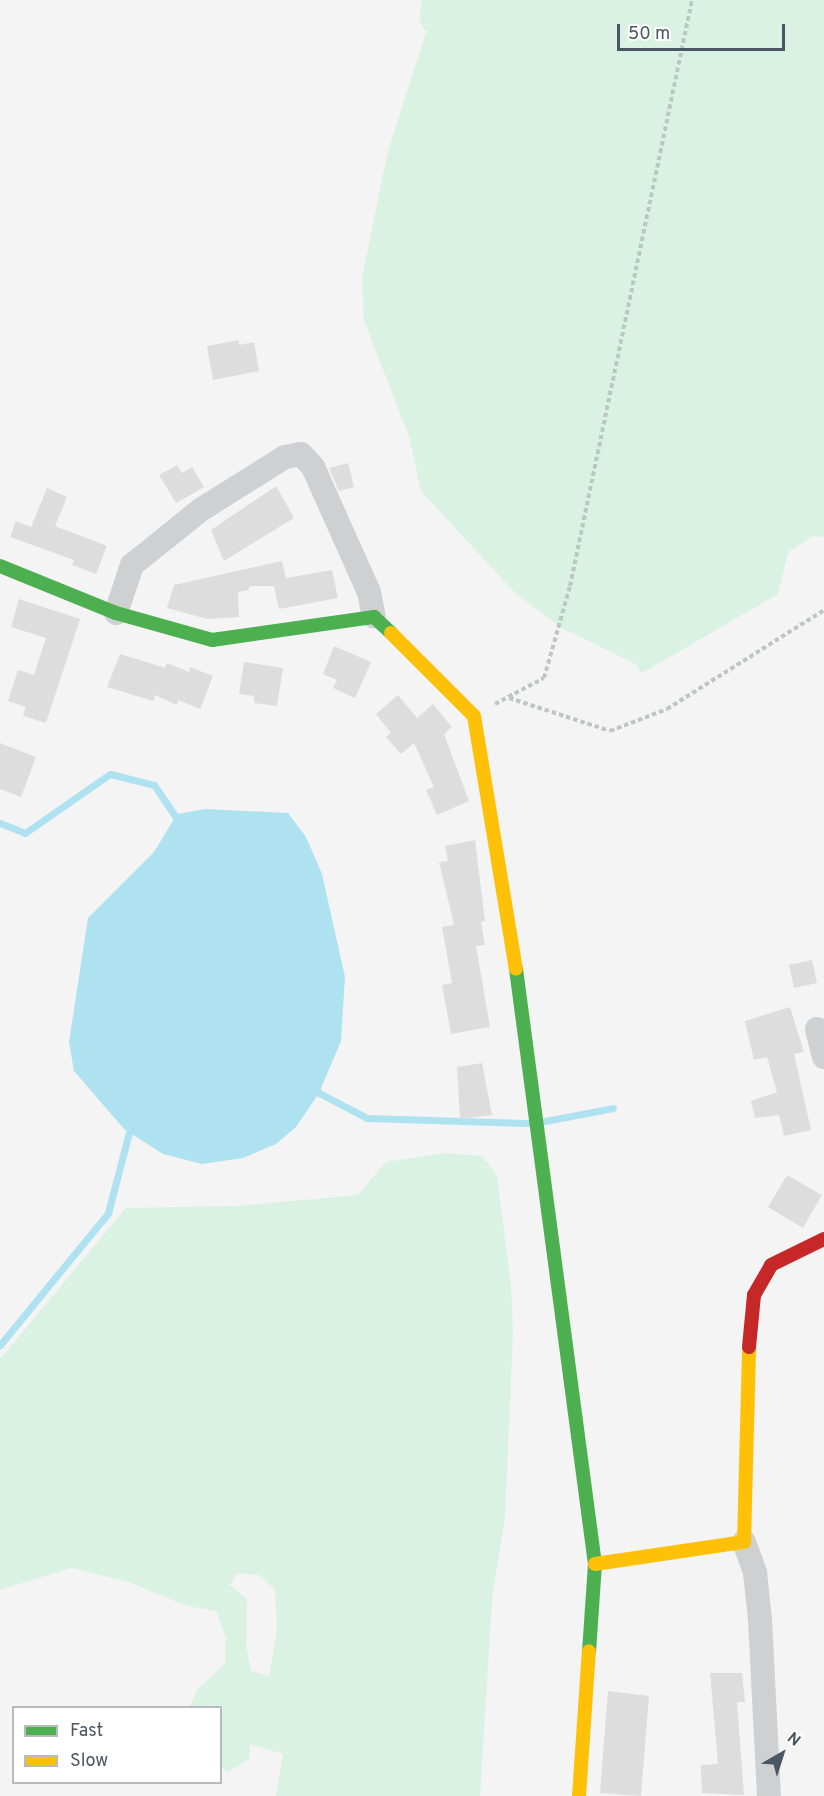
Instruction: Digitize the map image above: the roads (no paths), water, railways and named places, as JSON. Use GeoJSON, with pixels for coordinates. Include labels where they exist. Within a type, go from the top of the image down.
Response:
{"type":"FeatureCollection","features":[{"type":"Feature","properties":{"kind":"street"},"geometry":{"type":"LineString","coordinates":[[116,613],[132,566],[157,544],[202,509],[285,457],[301,454],[318,477],[369,592],[374,617],[474,716],[519,984],[595,1564],[579,1796]]}},
{"type":"Feature","properties":{"kind":"street"},"geometry":{"type":"LineString","coordinates":[[0,566],[116,613],[212,640],[374,617]]}},
{"type":"Feature","properties":{"kind":"street"},"geometry":{"type":"LineString","coordinates":[[817,1029],[824,1057]]}},
{"type":"Feature","properties":{"kind":"street"},"geometry":{"type":"LineString","coordinates":[[769,1796],[760,1619],[755,1573],[744,1542],[747,1371],[754,1295],[771,1265],[824,1239]]}},
{"type":"Feature","properties":{"kind":"street"},"geometry":{"type":"LineString","coordinates":[[595,1564],[744,1542]]}},
{"type":"Feature","properties":{"kind":"water"},"geometry":{"type":"Polygon","coordinates":[[[205,809],[288,813],[306,837],[322,874],[345,977],[341,1041],[319,1093],[296,1127],[276,1144],[243,1158],[202,1164],[163,1154],[124,1129],[74,1071],[69,1042],[88,918],[154,852],[177,814],[205,809]]]}},
{"type":"Feature","properties":{"kind":"waterway"},"geometry":{"type":"LineString","coordinates":[[0,823],[25,833],[110,774],[154,785],[180,823]]}},
{"type":"Feature","properties":{"kind":"waterway"},"geometry":{"type":"LineString","coordinates":[[315,1087],[319,1093],[367,1118],[528,1123]]}},
{"type":"Feature","properties":{"kind":"waterway"},"geometry":{"type":"LineString","coordinates":[[545,1121],[613,1108]]}},
{"type":"Feature","properties":{"kind":"waterway"},"geometry":{"type":"LineString","coordinates":[[0,1345],[108,1213],[131,1125]]}}]}
